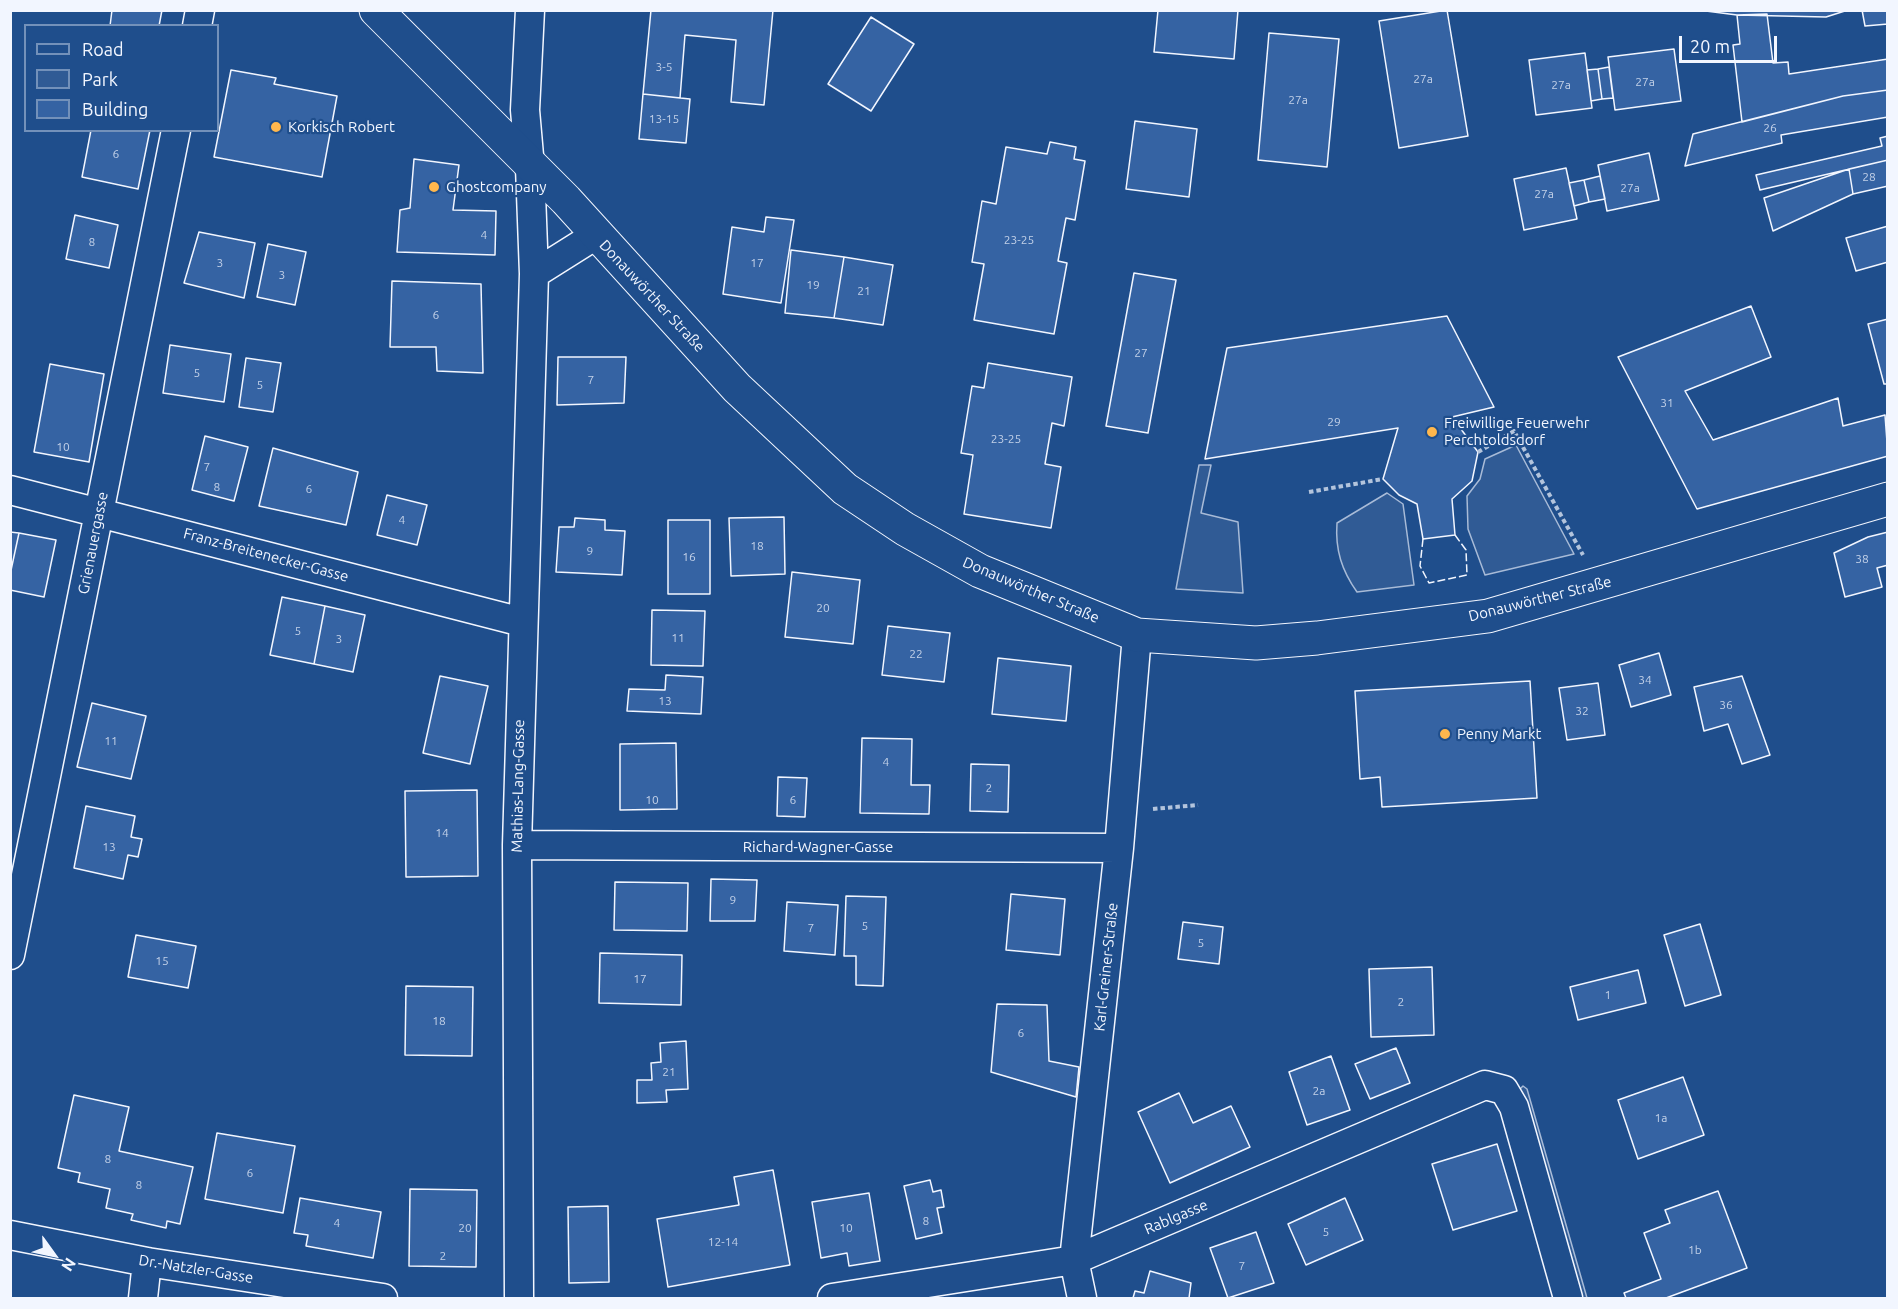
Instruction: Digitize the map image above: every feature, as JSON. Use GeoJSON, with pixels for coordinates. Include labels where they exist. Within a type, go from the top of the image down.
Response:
{"type":"FeatureCollection","features":[{"type":"Feature","properties":{"kind":"main road","name":"Donauwörther Straße"},"geometry":{"type":"LineString","coordinates":[[376,10],[530,167],[566,200],[737,388],[845,489],[905,529],[980,571],[1137,635],[1256,643],[1317,638],[1488,616],[1887,499]]}},
{"type":"Feature","properties":{"kind":"street","name":"Mathias-Lang-Gasse"},"geometry":{"type":"LineString","coordinates":[[519,1299],[517,845],[534,274],[530,167],[525,110],[530,10]]}},
{"type":"Feature","properties":{"kind":"street","name":"Grienauergasse"},"geometry":{"type":"LineString","coordinates":[[10,955],[176,132]]}},
{"type":"Feature","properties":{"kind":"street"},"geometry":{"type":"LineString","coordinates":[[534,274],[566,251],[596,235]]}},
{"type":"Feature","properties":{"kind":"street","name":"Franz-Breitenecker-Gasse"},"geometry":{"type":"LineString","coordinates":[[10,490],[99,511],[522,622]]}},
{"type":"Feature","properties":{"kind":"street","name":"Karl-Greiner-Straße"},"geometry":{"type":"LineString","coordinates":[[1082,1299],[1074,1260],[1123,811],[1137,635]]}},
{"type":"Feature","properties":{"kind":"street","name":"Richard-Wagner-Gasse"},"geometry":{"type":"LineString","coordinates":[[517,845],[1119,848]]}},
{"type":"Feature","properties":{"kind":"street","name":"Rablgasse"},"geometry":{"type":"LineString","coordinates":[[832,1299],[1074,1260],[1485,1085],[1504,1090],[1514,1107],[1568,1299]]}},
{"type":"Feature","properties":{"kind":"street","name":"Dr.-Natzler-Gasse"},"geometry":{"type":"LineString","coordinates":[[10,1235],[147,1262],[383,1299]]}},
{"type":"Feature","properties":{"kind":"street"},"geometry":{"type":"LineString","coordinates":[[143,1299],[147,1262]]}},
{"type":"Feature","properties":{"kind":"path"},"geometry":{"type":"LineString","coordinates":[[1478,452],[1514,431],[1599,585]]}},
{"type":"Feature","properties":{"kind":"path"},"geometry":{"type":"LineString","coordinates":[[1309,492],[1383,480]]}},
{"type":"Feature","properties":{"kind":"path"},"geometry":{"type":"LineString","coordinates":[[1123,811],[1198,805]]}},
{"type":"Feature","properties":{"kind":"green space"},"geometry":{"type":"Polygon","coordinates":[[[1516,445],[1574,554],[1485,575],[1468,529],[1467,496],[1480,479],[1485,459],[1516,445]]]}},
{"type":"Feature","properties":{"kind":"green space"},"geometry":{"type":"Polygon","coordinates":[[[1199,465],[1211,465],[1201,513],[1238,522],[1243,593],[1176,589],[1199,465]]]}},
{"type":"Feature","properties":{"kind":"green space"},"geometry":{"type":"Polygon","coordinates":[[[1387,493],[1403,504],[1414,585],[1357,592],[1341,560],[1337,542],[1337,523],[1387,493]]]}},
{"type":"Feature","properties":{"kind":"green space"},"geometry":{"type":"Polygon","coordinates":[[[1523,1086],[1527,1089],[1587,1298],[1574,1298],[1519,1090],[1523,1086]]]}},
{"type":"Feature","properties":{"kind":"building"},"geometry":{"type":"Polygon","coordinates":[[[112,10],[162,10],[159,24],[110,24],[112,10]]]}},
{"type":"Feature","properties":{"kind":"building"},"geometry":{"type":"Polygon","coordinates":[[[651,10],[773,10],[764,105],[731,102],[736,40],[685,35],[680,98],[643,94],[651,10]]]}},
{"type":"Feature","properties":{"kind":"building"},"geometry":{"type":"Polygon","coordinates":[[[1158,10],[1238,10],[1234,59],[1154,52],[1158,10]]]}},
{"type":"Feature","properties":{"kind":"building"},"geometry":{"type":"Polygon","coordinates":[[[1447,10],[1468,136],[1399,148],[1379,21],[1447,10]]]}},
{"type":"Feature","properties":{"kind":"building"},"geometry":{"type":"Polygon","coordinates":[[[1698,10],[1848,10],[1826,17],[1737,15],[1698,10]]]}},
{"type":"Feature","properties":{"kind":"building"},"geometry":{"type":"Polygon","coordinates":[[[1862,10],[1888,10],[1888,24],[1865,26],[1862,10]]]}},
{"type":"Feature","properties":{"kind":"building"},"geometry":{"type":"Polygon","coordinates":[[[1767,14],[1773,63],[1788,62],[1789,74],[1888,59],[1888,90],[1843,96],[1742,122],[1733,45],[1740,44],[1737,15],[1767,14]]]}},
{"type":"Feature","properties":{"kind":"building"},"geometry":{"type":"Polygon","coordinates":[[[871,17],[914,44],[871,111],[828,84],[871,17]]]}},
{"type":"Feature","properties":{"kind":"building"},"geometry":{"type":"Polygon","coordinates":[[[1269,33],[1339,39],[1327,167],[1258,160],[1269,33]]]}},
{"type":"Feature","properties":{"kind":"building"},"geometry":{"type":"Polygon","coordinates":[[[1674,49],[1681,101],[1615,110],[1608,57],[1674,49]]]}},
{"type":"Feature","properties":{"kind":"building"},"geometry":{"type":"Polygon","coordinates":[[[1585,53],[1592,108],[1536,115],[1529,60],[1585,53]]]}},
{"type":"Feature","properties":{"kind":"building"},"geometry":{"type":"Polygon","coordinates":[[[1609,67],[1613,98],[1602,99],[1598,69],[1609,67]]]}},
{"type":"Feature","properties":{"kind":"building"},"geometry":{"type":"Polygon","coordinates":[[[1598,69],[1602,99],[1591,101],[1587,70],[1598,69]]]}},
{"type":"Feature","properties":{"kind":"building","name":"Korkisch Robert"},"geometry":{"type":"Polygon","coordinates":[[[231,70],[276,78],[274,84],[337,96],[322,177],[214,157],[231,70]]]}},
{"type":"Feature","properties":{"kind":"building"},"geometry":{"type":"Polygon","coordinates":[[[1888,90],[1888,117],[1781,135],[1782,143],[1685,166],[1693,134],[1843,96],[1888,90]]]}},
{"type":"Feature","properties":{"kind":"building"},"geometry":{"type":"Polygon","coordinates":[[[643,94],[690,99],[686,143],[639,139],[643,94]]]}},
{"type":"Feature","properties":{"kind":"building"},"geometry":{"type":"Polygon","coordinates":[[[1135,121],[1197,129],[1189,197],[1126,189],[1135,121]]]}},
{"type":"Feature","properties":{"kind":"building"},"geometry":{"type":"Polygon","coordinates":[[[91,132],[150,132],[138,189],[82,177],[91,132]]]}},
{"type":"Feature","properties":{"kind":"building"},"geometry":{"type":"Polygon","coordinates":[[[1888,136],[1888,160],[1760,190],[1756,175],[1882,146],[1880,138],[1888,136]]]}},
{"type":"Feature","properties":{"kind":"building"},"geometry":{"type":"Polygon","coordinates":[[[1050,142],[1076,147],[1074,159],[1085,161],[1075,220],[1066,218],[1058,261],[1067,263],[1054,334],[974,320],[984,264],[972,262],[982,201],[996,204],[1006,147],[1047,154],[1050,142]]]}},
{"type":"Feature","properties":{"kind":"building"},"geometry":{"type":"Polygon","coordinates":[[[1649,153],[1659,200],[1607,211],[1598,165],[1649,153]]]}},
{"type":"Feature","properties":{"kind":"building","name":"Ghostcompany"},"geometry":{"type":"Polygon","coordinates":[[[414,159],[459,165],[453,210],[496,211],[495,255],[397,252],[400,210],[410,208],[414,159]]]}},
{"type":"Feature","properties":{"kind":"building"},"geometry":{"type":"Polygon","coordinates":[[[1888,160],[1888,186],[1853,194],[1849,169],[1888,160]]]}},
{"type":"Feature","properties":{"kind":"building"},"geometry":{"type":"Polygon","coordinates":[[[1566,168],[1577,219],[1524,230],[1514,179],[1566,168]]]}},
{"type":"Feature","properties":{"kind":"building"},"geometry":{"type":"Polygon","coordinates":[[[1849,169],[1853,194],[1773,231],[1764,198],[1849,169]]]}},
{"type":"Feature","properties":{"kind":"building"},"geometry":{"type":"Polygon","coordinates":[[[1600,176],[1605,199],[1589,202],[1584,180],[1600,176]]]}},
{"type":"Feature","properties":{"kind":"building"},"geometry":{"type":"Polygon","coordinates":[[[1584,180],[1589,202],[1574,206],[1569,183],[1584,180]]]}},
{"type":"Feature","properties":{"kind":"building"},"geometry":{"type":"Polygon","coordinates":[[[75,215],[118,225],[109,268],[66,259],[75,215]]]}},
{"type":"Feature","properties":{"kind":"building"},"geometry":{"type":"Polygon","coordinates":[[[766,217],[794,220],[781,303],[723,294],[732,227],[764,232],[766,217]]]}},
{"type":"Feature","properties":{"kind":"building"},"geometry":{"type":"Polygon","coordinates":[[[1888,226],[1888,262],[1856,271],[1846,238],[1888,226]]]}},
{"type":"Feature","properties":{"kind":"building"},"geometry":{"type":"Polygon","coordinates":[[[199,232],[255,243],[244,298],[184,283],[199,232]]]}},
{"type":"Feature","properties":{"kind":"building"},"geometry":{"type":"Polygon","coordinates":[[[268,244],[306,252],[295,305],[257,297],[268,244]]]}},
{"type":"Feature","properties":{"kind":"building"},"geometry":{"type":"Polygon","coordinates":[[[791,250],[844,257],[834,318],[785,313],[791,250]]]}},
{"type":"Feature","properties":{"kind":"building"},"geometry":{"type":"Polygon","coordinates":[[[844,257],[893,265],[883,325],[834,318],[844,257]]]}},
{"type":"Feature","properties":{"kind":"building"},"geometry":{"type":"Polygon","coordinates":[[[1134,273],[1176,280],[1148,433],[1106,426],[1134,273]]]}},
{"type":"Feature","properties":{"kind":"building"},"geometry":{"type":"Polygon","coordinates":[[[392,281],[481,284],[483,373],[437,371],[436,347],[390,347],[392,281]]]}},
{"type":"Feature","properties":{"kind":"building"},"geometry":{"type":"Polygon","coordinates":[[[1751,306],[1771,357],[1685,391],[1713,440],[1838,398],[1843,426],[1885,415],[1888,456],[1697,509],[1618,357],[1751,306]]]}},
{"type":"Feature","properties":{"kind":"building"},"geometry":{"type":"Polygon","coordinates":[[[1447,316],[1494,407],[1452,417],[1478,452],[1472,481],[1452,499],[1455,535],[1423,539],[1417,504],[1399,495],[1383,479],[1398,428],[1205,459],[1227,348],[1447,316]]]}},
{"type":"Feature","properties":{"kind":"building"},"geometry":{"type":"Polygon","coordinates":[[[1888,319],[1888,384],[1884,384],[1868,324],[1888,319]]]}},
{"type":"Feature","properties":{"kind":"building"},"geometry":{"type":"Polygon","coordinates":[[[170,345],[231,354],[224,402],[163,393],[170,345]]]}},
{"type":"Feature","properties":{"kind":"building"},"geometry":{"type":"Polygon","coordinates":[[[558,357],[626,357],[624,403],[557,405],[558,357]]]}},
{"type":"Feature","properties":{"kind":"building"},"geometry":{"type":"Polygon","coordinates":[[[246,358],[281,363],[273,412],[239,407],[246,358]]]}},
{"type":"Feature","properties":{"kind":"building"},"geometry":{"type":"Polygon","coordinates":[[[988,363],[1072,377],[1064,426],[1052,423],[1045,464],[1061,467],[1051,528],[964,514],[973,455],[961,453],[972,386],[984,388],[988,363]]]}},
{"type":"Feature","properties":{"kind":"building"},"geometry":{"type":"Polygon","coordinates":[[[50,364],[104,374],[89,462],[34,452],[50,364]]]}},
{"type":"Feature","properties":{"kind":"building"},"geometry":{"type":"Polygon","coordinates":[[[205,436],[248,447],[234,501],[192,490],[205,436]]]}},
{"type":"Feature","properties":{"kind":"building"},"geometry":{"type":"Polygon","coordinates":[[[273,448],[358,472],[346,525],[259,506],[273,448]]]}},
{"type":"Feature","properties":{"kind":"building"},"geometry":{"type":"Polygon","coordinates":[[[387,495],[427,505],[417,545],[377,535],[387,495]]]}},
{"type":"Feature","properties":{"kind":"building"},"geometry":{"type":"Polygon","coordinates":[[[784,517],[785,574],[731,576],[729,518],[784,517]]]}},
{"type":"Feature","properties":{"kind":"building"},"geometry":{"type":"Polygon","coordinates":[[[575,518],[605,520],[605,530],[625,531],[622,575],[556,572],[559,527],[574,527],[575,518]]]}},
{"type":"Feature","properties":{"kind":"building"},"geometry":{"type":"Polygon","coordinates":[[[668,520],[710,520],[710,594],[668,594],[668,520]]]}},
{"type":"Feature","properties":{"kind":"building"},"geometry":{"type":"Polygon","coordinates":[[[10,532],[19,533],[10,575],[10,532]]]}},
{"type":"Feature","properties":{"kind":"building"},"geometry":{"type":"Polygon","coordinates":[[[1888,532],[1888,565],[1877,568],[1882,587],[1845,597],[1834,553],[1868,537],[1888,532]]]}},
{"type":"Feature","properties":{"kind":"building"},"geometry":{"type":"Polygon","coordinates":[[[19,533],[56,540],[44,597],[10,590],[10,575],[19,533]]]}},
{"type":"Feature","properties":{"kind":"building"},"geometry":{"type":"Polygon","coordinates":[[[792,572],[860,580],[853,644],[785,637],[792,572]]]}},
{"type":"Feature","properties":{"kind":"building"},"geometry":{"type":"Polygon","coordinates":[[[282,597],[325,606],[314,664],[270,655],[282,597]]]}},
{"type":"Feature","properties":{"kind":"building"},"geometry":{"type":"Polygon","coordinates":[[[325,606],[365,615],[353,672],[314,664],[325,606]]]}},
{"type":"Feature","properties":{"kind":"building"},"geometry":{"type":"Polygon","coordinates":[[[652,610],[705,611],[703,666],[651,665],[652,610]]]}},
{"type":"Feature","properties":{"kind":"building"},"geometry":{"type":"Polygon","coordinates":[[[888,626],[950,633],[944,682],[882,675],[888,626]]]}},
{"type":"Feature","properties":{"kind":"building"},"geometry":{"type":"Polygon","coordinates":[[[1659,653],[1671,695],[1631,707],[1619,665],[1659,653]]]}},
{"type":"Feature","properties":{"kind":"building"},"geometry":{"type":"Polygon","coordinates":[[[998,658],[1071,666],[1066,721],[992,714],[998,658]]]}},
{"type":"Feature","properties":{"kind":"building"},"geometry":{"type":"Polygon","coordinates":[[[666,675],[703,677],[701,714],[627,711],[629,689],[665,690],[666,675]]]}},
{"type":"Feature","properties":{"kind":"building"},"geometry":{"type":"Polygon","coordinates":[[[440,676],[488,686],[470,764],[423,753],[440,676]]]}},
{"type":"Feature","properties":{"kind":"building"},"geometry":{"type":"Polygon","coordinates":[[[1742,676],[1770,755],[1742,764],[1728,724],[1704,731],[1694,687],[1742,676]]]}},
{"type":"Feature","properties":{"kind":"building","name":"Penny Markt"},"geometry":{"type":"Polygon","coordinates":[[[1530,681],[1537,798],[1382,807],[1380,777],[1360,779],[1355,691],[1530,681]]]}},
{"type":"Feature","properties":{"kind":"building"},"geometry":{"type":"Polygon","coordinates":[[[1598,683],[1605,735],[1567,740],[1559,688],[1598,683]]]}},
{"type":"Feature","properties":{"kind":"building"},"geometry":{"type":"Polygon","coordinates":[[[92,703],[146,716],[131,779],[77,767],[92,703]]]}},
{"type":"Feature","properties":{"kind":"building"},"geometry":{"type":"Polygon","coordinates":[[[862,738],[912,739],[911,785],[930,785],[929,814],[860,813],[862,738]]]}},
{"type":"Feature","properties":{"kind":"building"},"geometry":{"type":"Polygon","coordinates":[[[676,743],[677,809],[620,810],[620,744],[676,743]]]}},
{"type":"Feature","properties":{"kind":"building"},"geometry":{"type":"Polygon","coordinates":[[[971,764],[1009,765],[1008,812],[970,811],[971,764]]]}},
{"type":"Feature","properties":{"kind":"building"},"geometry":{"type":"Polygon","coordinates":[[[778,777],[807,778],[805,817],[777,816],[778,777]]]}},
{"type":"Feature","properties":{"kind":"building"},"geometry":{"type":"Polygon","coordinates":[[[477,790],[478,876],[406,877],[405,791],[477,790]]]}},
{"type":"Feature","properties":{"kind":"building"},"geometry":{"type":"Polygon","coordinates":[[[86,806],[135,816],[131,837],[142,839],[138,857],[128,855],[123,879],[74,868],[86,806]]]}},
{"type":"Feature","properties":{"kind":"building"},"geometry":{"type":"Polygon","coordinates":[[[711,879],[757,880],[755,921],[710,921],[711,879]]]}},
{"type":"Feature","properties":{"kind":"building"},"geometry":{"type":"Polygon","coordinates":[[[615,882],[688,883],[687,931],[614,930],[615,882]]]}},
{"type":"Feature","properties":{"kind":"building"},"geometry":{"type":"Polygon","coordinates":[[[1011,894],[1065,899],[1060,955],[1006,950],[1011,894]]]}},
{"type":"Feature","properties":{"kind":"building"},"geometry":{"type":"Polygon","coordinates":[[[846,896],[886,897],[883,986],[856,985],[856,956],[844,956],[846,896]]]}},
{"type":"Feature","properties":{"kind":"building"},"geometry":{"type":"Polygon","coordinates":[[[787,902],[838,905],[835,955],[784,951],[787,902]]]}},
{"type":"Feature","properties":{"kind":"building"},"geometry":{"type":"Polygon","coordinates":[[[1183,922],[1223,927],[1219,964],[1178,959],[1183,922]]]}},
{"type":"Feature","properties":{"kind":"building"},"geometry":{"type":"Polygon","coordinates":[[[1700,924],[1721,995],[1685,1006],[1664,935],[1700,924]]]}},
{"type":"Feature","properties":{"kind":"building"},"geometry":{"type":"Polygon","coordinates":[[[136,935],[196,946],[188,988],[128,977],[136,935]]]}},
{"type":"Feature","properties":{"kind":"building"},"geometry":{"type":"Polygon","coordinates":[[[600,953],[682,955],[681,1005],[599,1003],[600,953]]]}},
{"type":"Feature","properties":{"kind":"building"},"geometry":{"type":"Polygon","coordinates":[[[1432,967],[1434,1035],[1371,1037],[1369,969],[1432,967]]]}},
{"type":"Feature","properties":{"kind":"building"},"geometry":{"type":"Polygon","coordinates":[[[1638,970],[1646,1003],[1578,1020],[1570,987],[1638,970]]]}},
{"type":"Feature","properties":{"kind":"building"},"geometry":{"type":"Polygon","coordinates":[[[406,986],[473,987],[472,1056],[405,1055],[406,986]]]}},
{"type":"Feature","properties":{"kind":"building"},"geometry":{"type":"Polygon","coordinates":[[[997,1004],[1047,1005],[1049,1061],[1079,1067],[1076,1097],[991,1072],[997,1004]]]}},
{"type":"Feature","properties":{"kind":"building"},"geometry":{"type":"Polygon","coordinates":[[[686,1041],[688,1089],[666,1090],[667,1102],[637,1103],[637,1080],[652,1080],[651,1063],[661,1062],[660,1043],[686,1041]]]}},
{"type":"Feature","properties":{"kind":"building"},"geometry":{"type":"Polygon","coordinates":[[[1396,1048],[1410,1083],[1370,1099],[1355,1064],[1396,1048]]]}},
{"type":"Feature","properties":{"kind":"building"},"geometry":{"type":"Polygon","coordinates":[[[1331,1056],[1350,1110],[1307,1125],[1289,1072],[1331,1056]]]}},
{"type":"Feature","properties":{"kind":"building"},"geometry":{"type":"Polygon","coordinates":[[[1683,1077],[1704,1135],[1638,1159],[1618,1100],[1683,1077]]]}},
{"type":"Feature","properties":{"kind":"building"},"geometry":{"type":"Polygon","coordinates":[[[1179,1093],[1193,1123],[1231,1106],[1250,1147],[1170,1183],[1138,1112],[1179,1093]]]}},
{"type":"Feature","properties":{"kind":"building"},"geometry":{"type":"Polygon","coordinates":[[[74,1095],[129,1107],[119,1151],[193,1167],[180,1224],[167,1221],[166,1228],[131,1220],[133,1214],[106,1208],[110,1189],[78,1182],[80,1173],[58,1168],[74,1095]]]}},
{"type":"Feature","properties":{"kind":"building"},"geometry":{"type":"Polygon","coordinates":[[[217,1133],[295,1146],[283,1213],[205,1199],[217,1133]]]}},
{"type":"Feature","properties":{"kind":"building"},"geometry":{"type":"Polygon","coordinates":[[[1497,1144],[1517,1211],[1453,1230],[1432,1164],[1497,1144]]]}},
{"type":"Feature","properties":{"kind":"building"},"geometry":{"type":"Polygon","coordinates":[[[773,1170],[790,1265],[668,1287],[657,1219],[739,1205],[734,1177],[773,1170]]]}},
{"type":"Feature","properties":{"kind":"building"},"geometry":{"type":"Polygon","coordinates":[[[930,1180],[933,1192],[941,1190],[944,1207],[937,1208],[942,1233],[916,1239],[904,1186],[930,1180]]]}},
{"type":"Feature","properties":{"kind":"building"},"geometry":{"type":"Polygon","coordinates":[[[410,1189],[477,1190],[476,1267],[409,1266],[410,1189]]]}},
{"type":"Feature","properties":{"kind":"building"},"geometry":{"type":"Polygon","coordinates":[[[1718,1191],[1747,1268],[1666,1298],[1626,1298],[1624,1293],[1661,1279],[1644,1233],[1670,1223],[1665,1210],[1718,1191]]]}},
{"type":"Feature","properties":{"kind":"building"},"geometry":{"type":"Polygon","coordinates":[[[869,1193],[880,1261],[849,1266],[847,1253],[821,1258],[812,1202],[869,1193]]]}},
{"type":"Feature","properties":{"kind":"building"},"geometry":{"type":"Polygon","coordinates":[[[300,1198],[381,1212],[373,1258],[306,1246],[308,1235],[294,1233],[300,1198]]]}},
{"type":"Feature","properties":{"kind":"building"},"geometry":{"type":"Polygon","coordinates":[[[1345,1198],[1363,1240],[1306,1265],[1288,1224],[1345,1198]]]}},
{"type":"Feature","properties":{"kind":"building"},"geometry":{"type":"Polygon","coordinates":[[[608,1206],[609,1282],[569,1283],[568,1207],[608,1206]]]}},
{"type":"Feature","properties":{"kind":"building"},"geometry":{"type":"Polygon","coordinates":[[[1256,1232],[1274,1283],[1228,1298],[1210,1248],[1256,1232]]]}},
{"type":"Feature","properties":{"kind":"building"},"geometry":{"type":"Polygon","coordinates":[[[1150,1271],[1191,1283],[1189,1298],[1133,1298],[1135,1291],[1144,1293],[1150,1271]]]}},
{"type":"Feature","properties":{"kind":"fence"},"geometry":{"type":"LineString","coordinates":[[1423,539],[1420,566],[1429,583],[1467,575],[1466,550],[1455,535]]}},
{"type":"Feature","properties":{"kind":"place","name":"Korkisch Robert"},"geometry":{"type":"Point","coordinates":[276,127]}},
{"type":"Feature","properties":{"kind":"place","name":"Ghostcompany"},"geometry":{"type":"Point","coordinates":[434,187]}},
{"type":"Feature","properties":{"kind":"place","name":"Freiwillige Feuerwehr Perchtoldsdorf"},"geometry":{"type":"Point","coordinates":[1432,432]}},
{"type":"Feature","properties":{"kind":"place","name":"Penny Markt"},"geometry":{"type":"Point","coordinates":[1445,734]}}]}
